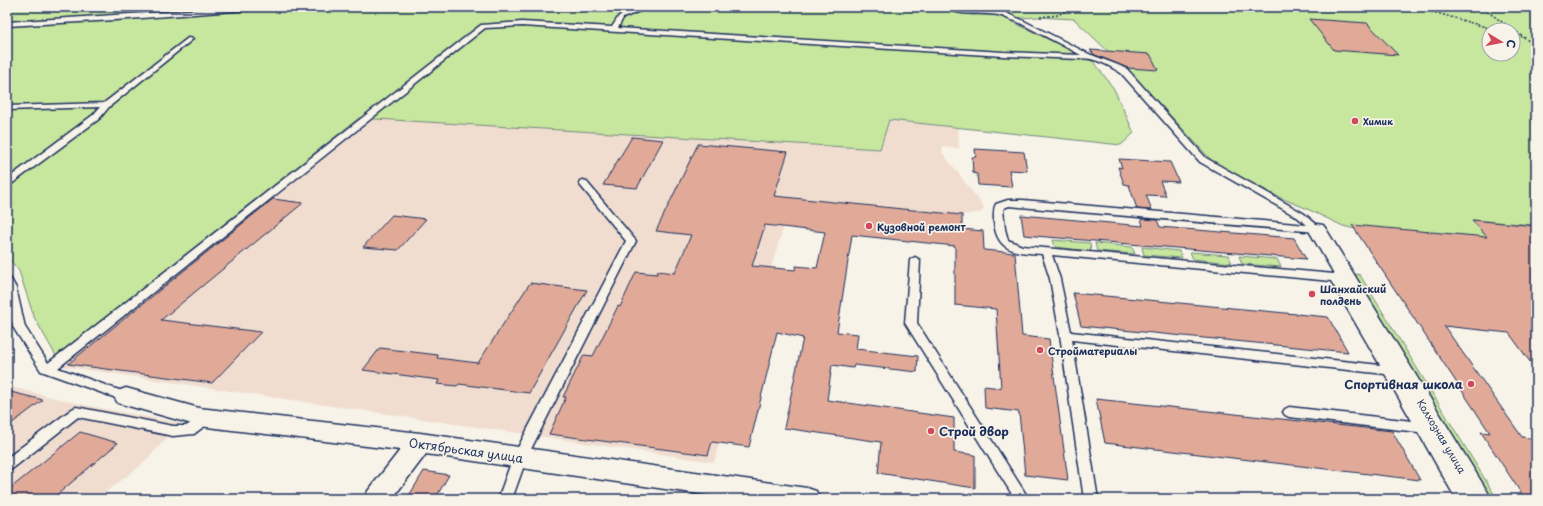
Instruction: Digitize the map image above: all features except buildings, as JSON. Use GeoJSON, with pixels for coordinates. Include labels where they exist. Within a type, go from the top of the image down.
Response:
{"type":"FeatureCollection","features":[{"type":"Feature","properties":{"kind":"street","name":"Колхозная улица"},"geometry":{"type":"LineString","coordinates":[[1317,229],[1341,278],[1479,499]]}},
{"type":"Feature","properties":{"kind":"street","name":"Октябрьская улица"},"geometry":{"type":"LineString","coordinates":[[126,397],[207,418],[420,443],[807,499]]}},
{"type":"Feature","properties":{"kind":"street"},"geometry":{"type":"LineString","coordinates":[[377,499],[420,443]]}},
{"type":"Feature","properties":{"kind":"lane"},"geometry":{"type":"LineString","coordinates":[[7,24],[115,18],[261,7]]}},
{"type":"Feature","properties":{"kind":"lane"},"geometry":{"type":"LineString","coordinates":[[614,30],[621,17],[646,7]]}},
{"type":"Feature","properties":{"kind":"lane"},"geometry":{"type":"LineString","coordinates":[[947,7],[966,11],[1000,13]]}},
{"type":"Feature","properties":{"kind":"lane"},"geometry":{"type":"LineString","coordinates":[[991,7],[1000,13],[1018,20],[1087,55],[1116,66],[1124,72],[1203,160],[1300,215],[1317,229]]}},
{"type":"Feature","properties":{"kind":"lane"},"geometry":{"type":"LineString","coordinates":[[49,369],[483,26],[522,24],[1003,54],[1080,57],[1087,55]]}},
{"type":"Feature","properties":{"kind":"lane"},"geometry":{"type":"LineString","coordinates":[[7,183],[96,116],[106,105],[190,39]]}},
{"type":"Feature","properties":{"kind":"lane"},"geometry":{"type":"LineString","coordinates":[[7,108],[106,105]]}},
{"type":"Feature","properties":{"kind":"lane"},"geometry":{"type":"LineString","coordinates":[[505,499],[520,457],[631,241],[583,183]]}},
{"type":"Feature","properties":{"kind":"lane"},"geometry":{"type":"LineString","coordinates":[[1317,229],[1023,203],[1008,203],[999,206],[998,216],[1004,240],[1011,246],[1022,249],[1341,278],[1389,370],[1463,499]]}},
{"type":"Feature","properties":{"kind":"lane"},"geometry":{"type":"LineString","coordinates":[[1046,251],[1055,279],[1066,335],[1091,499]]}},
{"type":"Feature","properties":{"kind":"lane"},"geometry":{"type":"LineString","coordinates":[[915,260],[911,323],[1022,499]]}},
{"type":"Feature","properties":{"kind":"lane"},"geometry":{"type":"LineString","coordinates":[[7,281],[11,288],[19,327],[45,368],[126,397]]}},
{"type":"Feature","properties":{"kind":"lane"},"geometry":{"type":"LineString","coordinates":[[1066,335],[1389,370]]}},
{"type":"Feature","properties":{"kind":"lane"},"geometry":{"type":"LineString","coordinates":[[7,466],[76,412],[174,431],[189,431],[207,418]]}},
{"type":"Feature","properties":{"kind":"lane"},"geometry":{"type":"LineString","coordinates":[[1289,412],[1421,427]]}},
{"type":"Feature","properties":{"kind":"path"},"geometry":{"type":"LineString","coordinates":[[1018,20],[1058,15],[1073,7]]}},
{"type":"Feature","properties":{"kind":"path"},"geometry":{"type":"LineString","coordinates":[[1416,7],[1481,26]]}},
{"type":"Feature","properties":{"kind":"path"},"geometry":{"type":"LineString","coordinates":[[1481,7],[1536,46]]}},
{"type":"Feature","properties":{"kind":"shaded area"},"geometry":{"type":"Polygon","coordinates":[[[370,118],[879,149],[889,120],[958,128],[959,148],[943,147],[942,152],[984,207],[982,212],[962,215],[793,198],[770,270],[714,462],[61,366],[370,118]]]}},
{"type":"Feature","properties":{"kind":"shaded area"},"geometry":{"type":"Polygon","coordinates":[[[7,386],[75,403],[179,423],[168,437],[140,466],[97,499],[7,499],[7,386]]]}},
{"type":"Feature","properties":{"kind":"green space"},"geometry":{"type":"Polygon","coordinates":[[[7,7],[1536,7],[1536,228],[1534,225],[1472,220],[1487,237],[1355,229],[1343,226],[1281,198],[1215,164],[1131,73],[1074,19],[1038,17],[1019,18],[1006,12],[1001,16],[1094,62],[1114,89],[1134,133],[1121,145],[889,120],[880,149],[359,118],[56,356],[34,317],[19,271],[7,256],[7,7]]]}},
{"type":"Feature","properties":{"kind":"green space"},"geometry":{"type":"Polygon","coordinates":[[[1053,240],[1090,243],[1091,251],[1055,247],[1053,240]]]}},
{"type":"Feature","properties":{"kind":"green space"},"geometry":{"type":"Polygon","coordinates":[[[1095,243],[1132,247],[1135,254],[1097,251],[1095,243]]]}},
{"type":"Feature","properties":{"kind":"green space"},"geometry":{"type":"Polygon","coordinates":[[[1142,247],[1179,251],[1182,258],[1144,255],[1142,247]]]}},
{"type":"Feature","properties":{"kind":"green space"},"geometry":{"type":"Polygon","coordinates":[[[1190,252],[1228,255],[1232,263],[1193,259],[1190,252]]]}},
{"type":"Feature","properties":{"kind":"green space"},"geometry":{"type":"Polygon","coordinates":[[[1239,256],[1277,259],[1281,267],[1242,264],[1239,256]]]}},
{"type":"Feature","properties":{"kind":"green space"},"geometry":{"type":"Polygon","coordinates":[[[1350,273],[1360,275],[1497,499],[1487,499],[1350,273]]]}},
{"type":"Feature","properties":{"kind":"place","name":"Химик"},"geometry":{"type":"Point","coordinates":[1355,121]}},
{"type":"Feature","properties":{"kind":"place","name":"Кузовной ремонт"},"geometry":{"type":"Point","coordinates":[869,226]}},
{"type":"Feature","properties":{"kind":"place","name":"Шанхайский полдень"},"geometry":{"type":"Point","coordinates":[1312,294]}},
{"type":"Feature","properties":{"kind":"place","name":"Стройматериалы"},"geometry":{"type":"Point","coordinates":[1040,350]}},
{"type":"Feature","properties":{"kind":"place","name":"Спортивная школа"},"geometry":{"type":"Point","coordinates":[1471,384]}},
{"type":"Feature","properties":{"kind":"place","name":"Строй двор"},"geometry":{"type":"Point","coordinates":[931,431]}}]}
